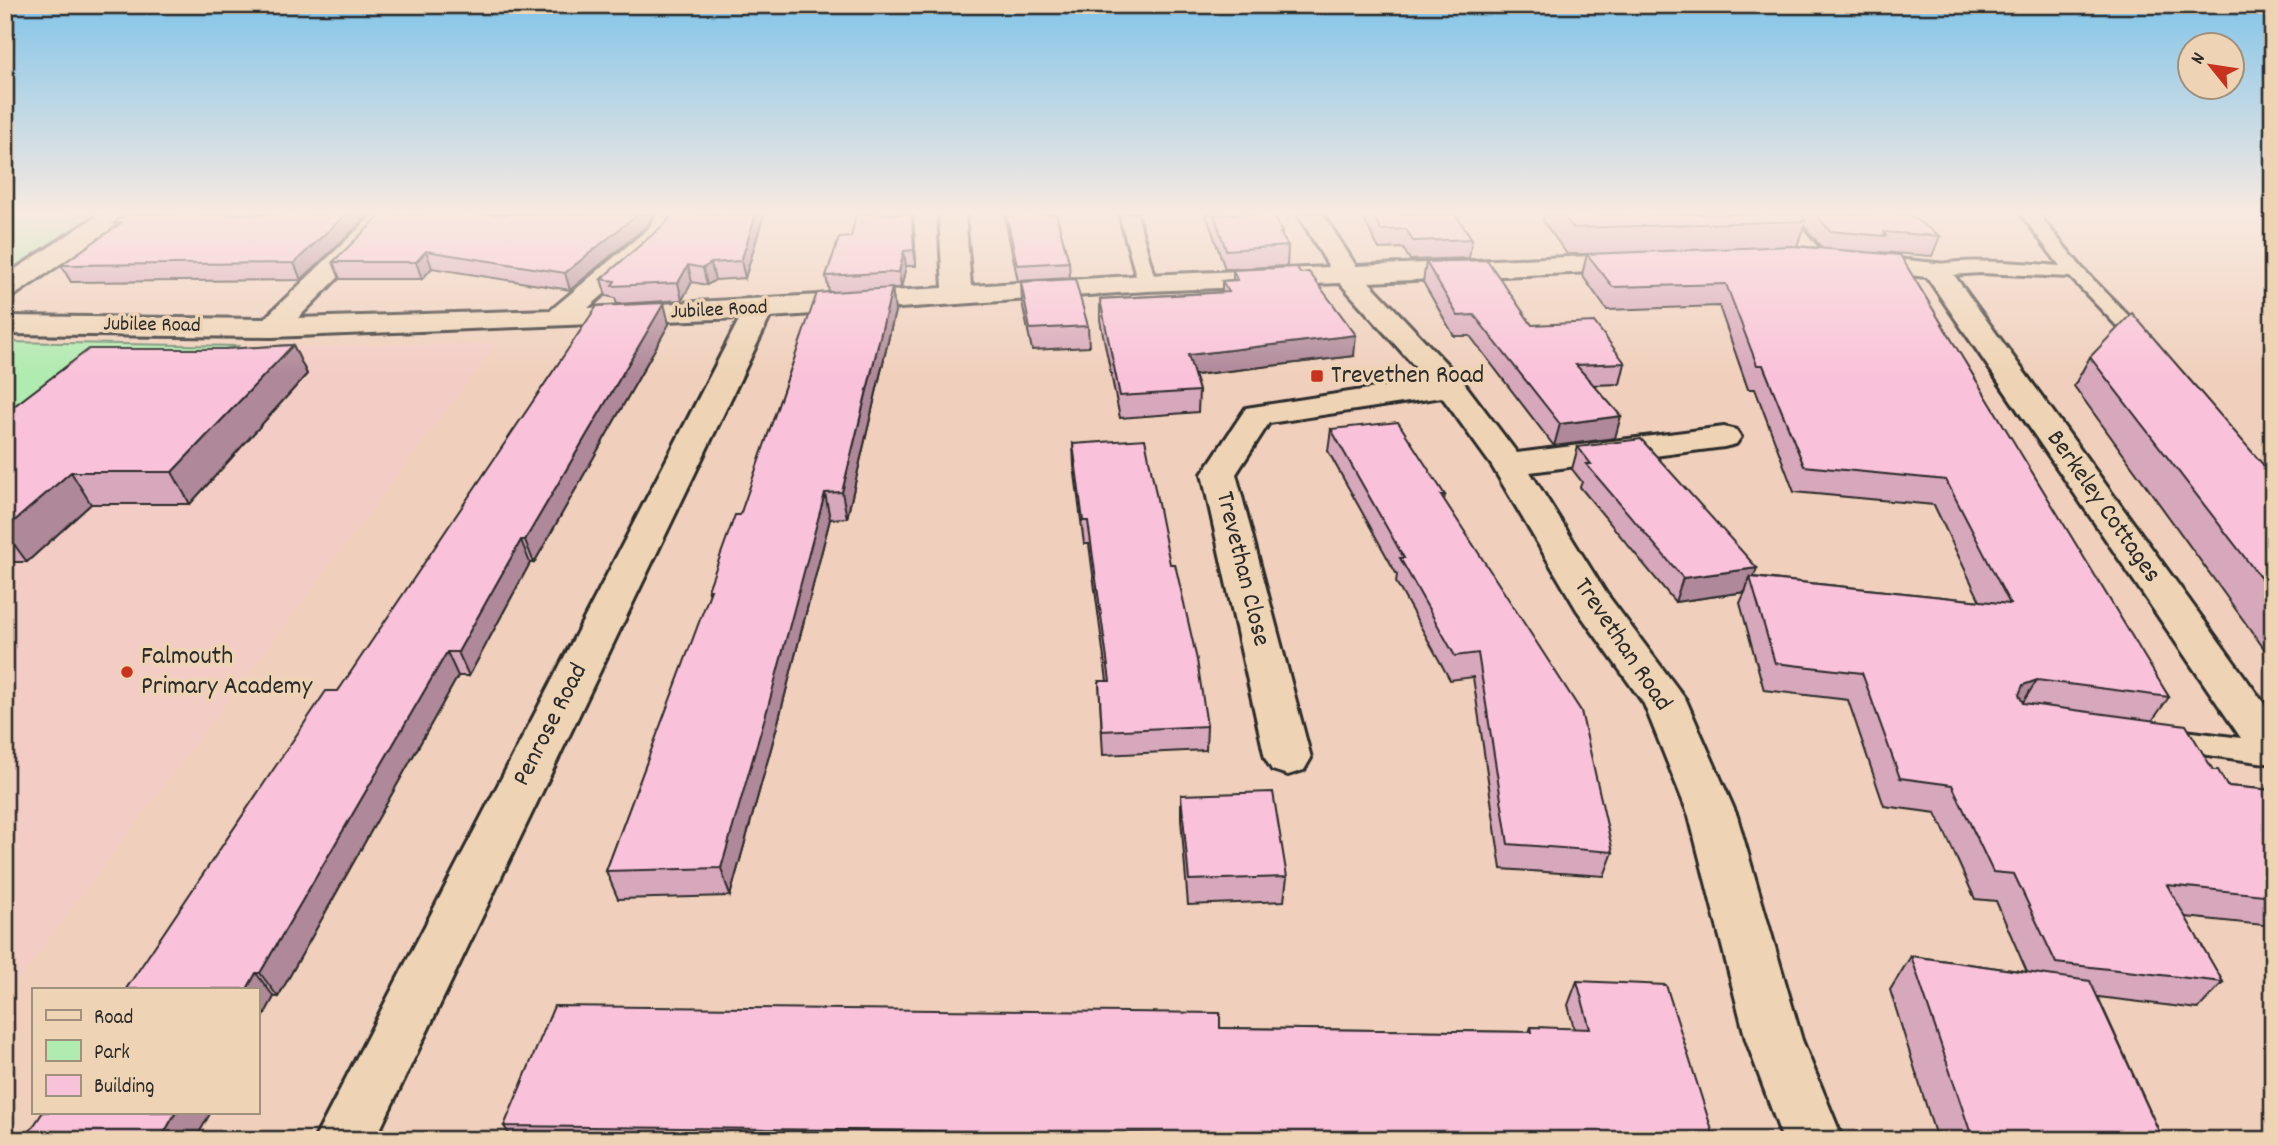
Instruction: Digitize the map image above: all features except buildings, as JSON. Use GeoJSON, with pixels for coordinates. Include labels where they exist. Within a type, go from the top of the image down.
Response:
{"type":"FeatureCollection","features":[{"type":"Feature","properties":{"kind":"street"},"geometry":{"type":"LineString","coordinates":[[5,289],[37,267]]}},
{"type":"Feature","properties":{"kind":"street"},"geometry":{"type":"LineString","coordinates":[[272,328],[334,267]]}},
{"type":"Feature","properties":{"kind":"street"},"geometry":{"type":"LineString","coordinates":[[559,318],[618,267]]}},
{"type":"Feature","properties":{"kind":"street"},"geometry":{"type":"LineString","coordinates":[[956,267],[958,297]]}},
{"type":"Feature","properties":{"kind":"street","name":"Trevethan Road"},"geometry":{"type":"LineString","coordinates":[[1343,267],[1450,386],[1508,464],[1591,601],[1664,700],[1713,816],[1774,1040],[1813,1140]]}},
{"type":"Feature","properties":{"kind":"street","name":"Jubilee Road"},"geometry":{"type":"LineString","coordinates":[[5,325],[272,328],[559,318],[759,309],[1147,283],[1518,267]]}},
{"type":"Feature","properties":{"kind":"street"},"geometry":{"type":"LineString","coordinates":[[1906,267],[1936,270]]}},
{"type":"Feature","properties":{"kind":"street","name":"Berkeley Cottages"},"geometry":{"type":"LineString","coordinates":[[1936,270],[2258,727],[2273,743]]}},
{"type":"Feature","properties":{"kind":"street","name":"Penrose Road"},"geometry":{"type":"LineString","coordinates":[[344,1140],[759,309]]}},
{"type":"Feature","properties":{"kind":"street","name":"Trevethan Close"},"geometry":{"type":"LineString","coordinates":[[1288,758],[1219,474],[1258,415],[1450,386]]}},
{"type":"Feature","properties":{"kind":"street"},"geometry":{"type":"LineString","coordinates":[[1508,464],[1724,438]]}},
{"type":"Feature","properties":{"kind":"lane"},"geometry":{"type":"LineString","coordinates":[[1143,267],[1147,283]]}},
{"type":"Feature","properties":{"kind":"lane"},"geometry":{"type":"LineString","coordinates":[[1936,270],[1974,267]]}},
{"type":"Feature","properties":{"kind":"lane"},"geometry":{"type":"LineString","coordinates":[[1988,267],[2076,272]]}},
{"type":"Feature","properties":{"kind":"lane"},"geometry":{"type":"LineString","coordinates":[[2072,267],[2163,363]]}},
{"type":"Feature","properties":{"kind":"lane"},"geometry":{"type":"LineString","coordinates":[[2126,734],[2273,752]]}},
{"type":"Feature","properties":{"kind":"shaded area","name":"Falmouth Primary Academy"},"geometry":{"type":"Polygon","coordinates":[[[5,342],[249,347],[496,344],[5,997],[5,342]]]}},
{"type":"Feature","properties":{"kind":"green space"},"geometry":{"type":"Polygon","coordinates":[[[5,342],[238,346],[202,379],[5,443],[5,342]]]}},
{"type":"Feature","properties":{"kind":"place","name":"Trevethen Road"},"geometry":{"type":"Point","coordinates":[1317,376]}},
{"type":"Feature","properties":{"kind":"place","name":"Falmouth Primary Academy"},"geometry":{"type":"Point","coordinates":[127,672]}}]}
